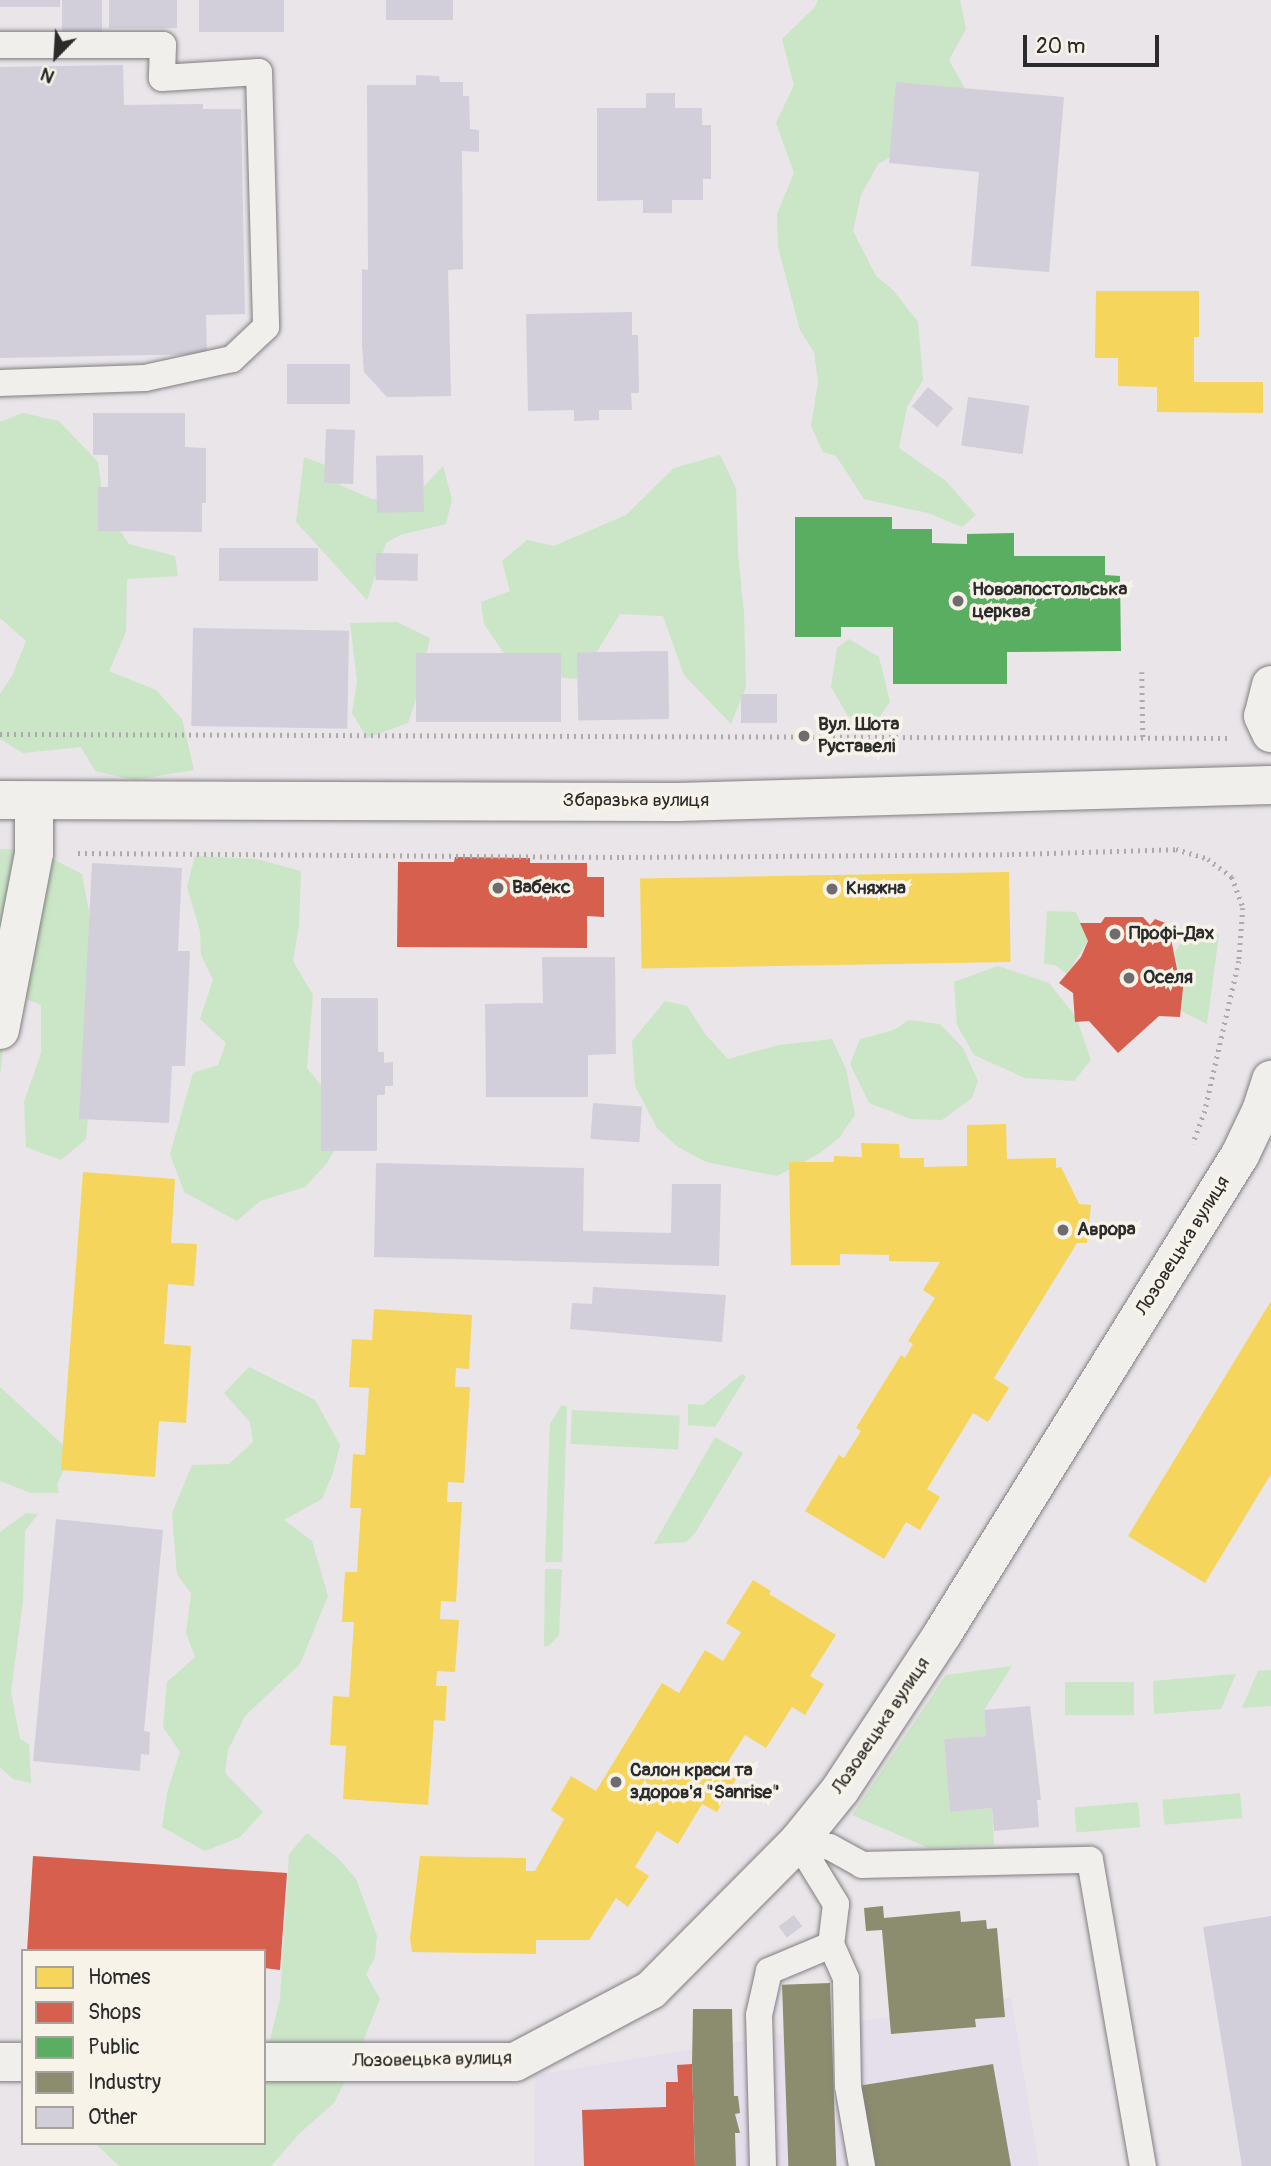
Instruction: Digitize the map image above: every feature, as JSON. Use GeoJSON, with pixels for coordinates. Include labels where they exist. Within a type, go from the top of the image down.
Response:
{"type":"FeatureCollection","features":[{"type":"Feature","properties":{"kind":"street"},"geometry":{"type":"LineString","coordinates":[[1255,736],[1271,685]]}},
{"type":"Feature","properties":{"kind":"street","name":"Збаразька вулиця"},"geometry":{"type":"LineString","coordinates":[[17,801],[678,802],[1271,785]]}},
{"type":"Feature","properties":{"kind":"street"},"geometry":{"type":"LineString","coordinates":[[0,1030],[34,853],[17,801]]}},
{"type":"Feature","properties":{"kind":"street","name":"Лозовецька вулиця"},"geometry":{"type":"LineString","coordinates":[[266,2062],[515,2062],[651,1990],[798,1842],[840,1790],[1256,1154],[1261,1111],[1271,1080]]}},
{"type":"Feature","properties":{"kind":"street"},"geometry":{"type":"LineString","coordinates":[[0,2062],[21,2062]]}},
{"type":"Feature","properties":{"kind":"lane"},"geometry":{"type":"LineString","coordinates":[[0,45],[163,45],[162,78],[259,72],[265,327],[232,359],[145,378],[0,383]]}},
{"type":"Feature","properties":{"kind":"lane"},"geometry":{"type":"LineString","coordinates":[[798,1842],[835,1904],[831,1945],[846,1978],[848,2086],[862,2166]]}},
{"type":"Feature","properties":{"kind":"lane"},"geometry":{"type":"LineString","coordinates":[[798,1842],[830,1847],[862,1865],[1090,1860],[1143,2166]]}},
{"type":"Feature","properties":{"kind":"lane"},"geometry":{"type":"LineString","coordinates":[[763,2166],[759,2015],[769,1971],[831,1945]]}},
{"type":"Feature","properties":{"kind":"path"},"geometry":{"type":"LineString","coordinates":[[1142,672],[1143,739]]}},
{"type":"Feature","properties":{"kind":"path"},"geometry":{"type":"LineString","coordinates":[[0,734],[1143,739],[1255,736]]}},
{"type":"Feature","properties":{"kind":"path"},"geometry":{"type":"LineString","coordinates":[[34,853],[622,857],[1012,854],[1176,849],[1208,859],[1232,877],[1243,908],[1238,961],[1205,1111],[1191,1149]]}},
{"type":"Feature","properties":{"kind":"shaded area"},"geometry":{"type":"Polygon","coordinates":[[[1011,1997],[1039,2166],[534,2166],[535,2075],[1011,1997]]]}},
{"type":"Feature","properties":{"kind":"green space"},"geometry":{"type":"Polygon","coordinates":[[[818,0],[960,0],[966,29],[949,60],[964,87],[972,123],[914,144],[878,164],[861,195],[853,231],[876,276],[893,290],[918,322],[923,380],[907,407],[899,448],[946,481],[976,515],[962,527],[928,513],[864,499],[836,456],[823,452],[811,426],[818,382],[814,352],[800,330],[778,247],[777,214],[794,173],[776,123],[794,85],[782,39],[815,7],[818,0]]]}},
{"type":"Feature","properties":{"kind":"green space"},"geometry":{"type":"Polygon","coordinates":[[[23,413],[59,421],[98,462],[104,507],[129,544],[175,556],[178,576],[127,579],[126,632],[109,671],[156,690],[182,719],[194,770],[134,780],[95,771],[81,747],[23,753],[0,739],[0,694],[12,676],[26,641],[0,618],[0,422],[23,413]]]}},
{"type":"Feature","properties":{"kind":"green space"},"geometry":{"type":"Polygon","coordinates":[[[720,455],[736,488],[738,553],[744,613],[746,687],[731,724],[684,675],[663,616],[620,614],[580,679],[550,677],[503,652],[484,624],[481,602],[510,591],[502,561],[527,540],[554,546],[626,515],[674,468],[720,455]]]}},
{"type":"Feature","properties":{"kind":"green space"},"geometry":{"type":"Polygon","coordinates":[[[304,457],[338,470],[340,485],[372,499],[415,496],[443,466],[452,499],[446,524],[400,535],[386,543],[367,600],[296,522],[304,457]]]}},
{"type":"Feature","properties":{"kind":"green space"},"geometry":{"type":"Polygon","coordinates":[[[397,622],[430,638],[415,702],[408,723],[367,738],[352,713],[357,681],[350,623],[397,622]]]}},
{"type":"Feature","properties":{"kind":"green space"},"geometry":{"type":"Polygon","coordinates":[[[849,639],[879,657],[890,702],[878,719],[848,716],[831,687],[837,648],[849,639]]]}},
{"type":"Feature","properties":{"kind":"green space"},"geometry":{"type":"Polygon","coordinates":[[[0,849],[35,850],[82,874],[101,977],[86,1139],[61,1160],[26,1147],[24,1102],[41,1053],[41,1005],[20,996],[6,1024],[0,1076],[0,849]]]}},
{"type":"Feature","properties":{"kind":"green space"},"geometry":{"type":"Polygon","coordinates":[[[195,856],[256,859],[301,871],[299,926],[293,961],[313,995],[307,1068],[342,1111],[346,1129],[327,1163],[305,1187],[260,1201],[237,1221],[184,1192],[170,1154],[193,1073],[218,1065],[226,1043],[200,1019],[213,980],[201,955],[200,931],[187,887],[195,856]]]}},
{"type":"Feature","properties":{"kind":"green space"},"geometry":{"type":"Polygon","coordinates":[[[1047,911],[1076,912],[1088,941],[1067,974],[1055,965],[1044,964],[1047,911]]]}},
{"type":"Feature","properties":{"kind":"green space"},"geometry":{"type":"Polygon","coordinates":[[[1189,931],[1219,935],[1207,1024],[1181,1011],[1184,979],[1178,974],[1175,952],[1189,931]]]}},
{"type":"Feature","properties":{"kind":"green space"},"geometry":{"type":"Polygon","coordinates":[[[998,966],[1049,983],[1076,1017],[1091,1060],[1074,1081],[1025,1078],[974,1055],[957,1025],[954,982],[998,966]]]}},
{"type":"Feature","properties":{"kind":"green space"},"geometry":{"type":"Polygon","coordinates":[[[665,1001],[687,1006],[706,1035],[728,1059],[779,1045],[832,1039],[846,1069],[855,1115],[839,1138],[820,1153],[777,1176],[706,1162],[678,1147],[657,1128],[635,1086],[632,1041],[665,1001]]]}},
{"type":"Feature","properties":{"kind":"green space"},"geometry":{"type":"Polygon","coordinates":[[[909,1020],[940,1024],[963,1048],[978,1081],[972,1098],[942,1120],[911,1119],[869,1103],[850,1064],[860,1039],[894,1030],[909,1020]]]}},
{"type":"Feature","properties":{"kind":"green space"},"geometry":{"type":"Polygon","coordinates":[[[249,1367],[315,1400],[340,1445],[333,1473],[322,1499],[284,1520],[312,1541],[328,1596],[300,1664],[245,1716],[228,1750],[225,1773],[263,1812],[240,1837],[205,1851],[162,1827],[167,1793],[180,1752],[163,1727],[167,1682],[195,1657],[186,1633],[191,1593],[177,1575],[172,1513],[192,1465],[229,1464],[253,1442],[250,1422],[224,1393],[249,1367]]]}},
{"type":"Feature","properties":{"kind":"green space"},"geometry":{"type":"Polygon","coordinates":[[[742,1374],[746,1377],[715,1427],[688,1425],[688,1404],[703,1405],[742,1374]]]}},
{"type":"Feature","properties":{"kind":"green space"},"geometry":{"type":"Polygon","coordinates":[[[0,1387],[72,1453],[57,1484],[59,1493],[31,1493],[0,1481],[0,1387]]]}},
{"type":"Feature","properties":{"kind":"green space"},"geometry":{"type":"Polygon","coordinates":[[[561,1406],[567,1406],[562,1562],[545,1562],[550,1424],[561,1406]]]}},
{"type":"Feature","properties":{"kind":"green space"},"geometry":{"type":"Polygon","coordinates":[[[572,1410],[680,1416],[678,1450],[570,1444],[572,1410]]]}},
{"type":"Feature","properties":{"kind":"green space"},"geometry":{"type":"Polygon","coordinates":[[[715,1437],[743,1453],[695,1533],[686,1542],[654,1544],[715,1437]]]}},
{"type":"Feature","properties":{"kind":"green space"},"geometry":{"type":"Polygon","coordinates":[[[26,1513],[38,1514],[25,1531],[23,1601],[11,1692],[20,1739],[29,1744],[31,1783],[13,1779],[0,1767],[0,1532],[26,1513]]]}},
{"type":"Feature","properties":{"kind":"green space"},"geometry":{"type":"Polygon","coordinates":[[[545,1569],[562,1569],[559,1635],[549,1646],[544,1646],[545,1569]]]}},
{"type":"Feature","properties":{"kind":"green space"},"geometry":{"type":"Polygon","coordinates":[[[1012,1666],[984,1710],[986,1736],[944,1739],[950,1812],[992,1808],[994,1845],[929,1848],[852,1815],[946,1675],[1012,1666]]]}},
{"type":"Feature","properties":{"kind":"green space"},"geometry":{"type":"Polygon","coordinates":[[[1271,1670],[1271,1706],[1242,1708],[1258,1671],[1271,1670]]]}},
{"type":"Feature","properties":{"kind":"green space"},"geometry":{"type":"Polygon","coordinates":[[[1236,1674],[1221,1709],[1154,1714],[1153,1681],[1236,1674]]]}},
{"type":"Feature","properties":{"kind":"green space"},"geometry":{"type":"Polygon","coordinates":[[[1065,1682],[1134,1682],[1134,1715],[1065,1715],[1065,1682]]]}},
{"type":"Feature","properties":{"kind":"green space"},"geometry":{"type":"Polygon","coordinates":[[[1240,1793],[1242,1818],[1164,1825],[1162,1800],[1240,1793]]]}},
{"type":"Feature","properties":{"kind":"green space"},"geometry":{"type":"Polygon","coordinates":[[[1138,1802],[1140,1827],[1076,1832],[1074,1808],[1138,1802]]]}},
{"type":"Feature","properties":{"kind":"green space"},"geometry":{"type":"Polygon","coordinates":[[[307,1833],[338,1858],[356,1879],[377,1936],[375,1957],[366,1974],[380,1999],[356,2059],[334,2103],[300,2133],[271,2166],[119,2166],[97,2145],[266,2145],[266,2056],[280,1999],[289,1854],[307,1833]]]}},
{"type":"Feature","properties":{"kind":"building: Homes"},"geometry":{"type":"Polygon","coordinates":[[[1096,291],[1199,291],[1199,337],[1194,337],[1194,382],[1263,382],[1263,413],[1157,412],[1157,387],[1118,386],[1118,358],[1095,358],[1096,291]]]}},
{"type":"Feature","properties":{"kind":"building: Homes"},"geometry":{"type":"Polygon","coordinates":[[[1009,872],[1011,962],[642,968],[640,878],[1009,872]]]}},
{"type":"Feature","properties":{"kind":"building: Homes"},"geometry":{"type":"Polygon","coordinates":[[[1006,1124],[1007,1159],[1056,1158],[1056,1168],[1061,1167],[1079,1204],[1091,1205],[1087,1243],[1077,1243],[994,1378],[1009,1388],[988,1422],[973,1413],[927,1489],[940,1497],[920,1530],[906,1522],[884,1559],[805,1511],[839,1455],[844,1458],[861,1431],[856,1428],[901,1355],[905,1358],[913,1344],[908,1341],[935,1298],[923,1290],[940,1262],[889,1261],[889,1255],[840,1254],[840,1265],[791,1265],[789,1162],[834,1162],[834,1156],[862,1157],[861,1143],[899,1144],[900,1158],[924,1158],[924,1167],[967,1166],[967,1125],[1006,1124]]]}},
{"type":"Feature","properties":{"kind":"building: Homes"},"geometry":{"type":"Polygon","coordinates":[[[83,1172],[175,1179],[171,1243],[197,1244],[194,1286],[168,1284],[164,1344],[191,1346],[186,1423],[159,1421],[155,1477],[61,1470],[83,1172]]]}},
{"type":"Feature","properties":{"kind":"building: Homes"},"geometry":{"type":"Polygon","coordinates":[[[1271,1301],[1271,1474],[1205,1583],[1128,1536],[1271,1301]]]}},
{"type":"Feature","properties":{"kind":"building: Homes"},"geometry":{"type":"Polygon","coordinates":[[[374,1309],[472,1315],[469,1369],[456,1368],[455,1387],[470,1387],[464,1483],[448,1482],[447,1502],[462,1502],[456,1602],[441,1601],[440,1619],[459,1620],[455,1672],[437,1671],[436,1686],[447,1686],[445,1721],[434,1720],[428,1805],[343,1799],[346,1746],[330,1745],[333,1696],[349,1697],[354,1622],[342,1622],[345,1572],[357,1572],[361,1508],[350,1508],[353,1454],[365,1455],[369,1388],[349,1387],[352,1339],[372,1340],[374,1309]]]}},
{"type":"Feature","properties":{"kind":"building: Homes"},"geometry":{"type":"Polygon","coordinates":[[[753,1580],[771,1591],[769,1594],[836,1635],[810,1676],[824,1684],[805,1715],[792,1707],[766,1748],[745,1735],[722,1771],[736,1779],[717,1812],[702,1804],[678,1844],[657,1831],[635,1867],[649,1876],[628,1907],[616,1898],[589,1940],[536,1940],[536,1954],[412,1952],[410,1938],[420,1856],[526,1858],[526,1871],[535,1871],[564,1819],[551,1810],[571,1776],[596,1791],[662,1683],[679,1693],[705,1650],[723,1661],[741,1632],[726,1623],[753,1580]]]}},
{"type":"Feature","properties":{"kind":"building: Shops"},"geometry":{"type":"Polygon","coordinates":[[[455,857],[530,858],[530,863],[587,863],[587,877],[604,877],[604,917],[587,916],[587,948],[397,947],[398,862],[454,862],[455,857]]]}},
{"type":"Feature","properties":{"kind":"building: Shops"},"geometry":{"type":"Polygon","coordinates":[[[1105,917],[1143,917],[1150,925],[1155,919],[1168,924],[1178,974],[1184,979],[1180,1017],[1159,1016],[1118,1053],[1089,1021],[1075,1022],[1073,993],[1059,983],[1081,957],[1088,941],[1080,923],[1101,923],[1105,917]]]}},
{"type":"Feature","properties":{"kind":"building: Shops"},"geometry":{"type":"Polygon","coordinates":[[[33,1856],[287,1873],[280,1970],[266,1968],[266,1949],[27,1949],[33,1856]]]}},
{"type":"Feature","properties":{"kind":"building: Shops"},"geometry":{"type":"Polygon","coordinates":[[[692,2064],[695,2166],[584,2166],[582,2110],[666,2107],[666,2082],[678,2082],[677,2065],[692,2064]]]}},
{"type":"Feature","properties":{"kind":"building: Public","name":"Новоапостольська церква"},"geometry":{"type":"Polygon","coordinates":[[[795,517],[892,517],[892,529],[932,529],[932,543],[967,544],[967,534],[1014,533],[1014,556],[1105,556],[1105,575],[1120,576],[1121,651],[1007,652],[1007,684],[893,684],[893,627],[841,627],[841,637],[795,637],[795,517]]]}},
{"type":"Feature","properties":{"kind":"building: Industry"},"geometry":{"type":"Polygon","coordinates":[[[883,1906],[884,1918],[960,1911],[961,1922],[986,1920],[987,1929],[997,1928],[1005,2017],[975,2019],[976,2027],[891,2034],[882,1930],[866,1931],[864,1908],[883,1906]]]}},
{"type":"Feature","properties":{"kind":"building: Industry"},"geometry":{"type":"Polygon","coordinates":[[[830,1983],[836,2166],[788,2166],[782,1985],[830,1983]]]}},
{"type":"Feature","properties":{"kind":"building: Industry"},"geometry":{"type":"Polygon","coordinates":[[[693,2009],[732,2009],[734,2096],[738,2096],[740,2113],[735,2114],[740,2133],[735,2133],[736,2166],[695,2166],[693,2009]]]}},
{"type":"Feature","properties":{"kind":"building: Industry"},"geometry":{"type":"Polygon","coordinates":[[[993,2064],[1011,2166],[871,2166],[858,2086],[993,2064]]]}},
{"type":"Feature","properties":{"kind":"building: Other"},"geometry":{"type":"Polygon","coordinates":[[[0,0],[60,0],[60,7],[0,7],[0,0]]]}},
{"type":"Feature","properties":{"kind":"building: Other"},"geometry":{"type":"Polygon","coordinates":[[[62,0],[102,0],[102,32],[62,32],[62,0]]]}},
{"type":"Feature","properties":{"kind":"building: Other"},"geometry":{"type":"Polygon","coordinates":[[[109,0],[177,0],[177,28],[109,28],[109,0]]]}},
{"type":"Feature","properties":{"kind":"building: Other"},"geometry":{"type":"Polygon","coordinates":[[[199,0],[284,0],[284,32],[199,32],[199,0]]]}},
{"type":"Feature","properties":{"kind":"building: Other"},"geometry":{"type":"Polygon","coordinates":[[[386,0],[453,0],[453,20],[386,20],[386,0]]]}},
{"type":"Feature","properties":{"kind":"building: Other"},"geometry":{"type":"Polygon","coordinates":[[[123,65],[124,105],[203,104],[203,109],[241,109],[245,314],[206,315],[207,354],[0,358],[0,67],[123,65]]]}},
{"type":"Feature","properties":{"kind":"building: Other"},"geometry":{"type":"Polygon","coordinates":[[[416,75],[439,76],[440,82],[463,82],[463,96],[469,96],[470,129],[479,130],[479,152],[462,151],[463,269],[448,270],[451,396],[387,397],[364,372],[362,345],[362,269],[368,270],[367,85],[416,85],[416,75]]]}},
{"type":"Feature","properties":{"kind":"building: Other"},"geometry":{"type":"Polygon","coordinates":[[[896,82],[1064,97],[1049,272],[971,266],[979,172],[889,163],[896,82]]]}},
{"type":"Feature","properties":{"kind":"building: Other"},"geometry":{"type":"Polygon","coordinates":[[[646,93],[675,93],[675,108],[702,108],[702,125],[711,125],[711,179],[703,179],[703,200],[672,200],[672,213],[643,213],[643,200],[597,201],[597,108],[646,108],[646,93]]]}},
{"type":"Feature","properties":{"kind":"building: Other"},"geometry":{"type":"Polygon","coordinates":[[[632,312],[632,335],[638,335],[639,393],[631,393],[632,410],[599,410],[599,420],[574,421],[574,410],[528,411],[526,314],[632,312]]]}},
{"type":"Feature","properties":{"kind":"building: Other"},"geometry":{"type":"Polygon","coordinates":[[[287,364],[350,364],[350,404],[287,404],[287,364]]]}},
{"type":"Feature","properties":{"kind":"building: Other"},"geometry":{"type":"Polygon","coordinates":[[[928,387],[953,408],[937,427],[912,406],[928,387]]]}},
{"type":"Feature","properties":{"kind":"building: Other"},"geometry":{"type":"Polygon","coordinates":[[[968,397],[1029,406],[1023,454],[961,446],[968,397]]]}},
{"type":"Feature","properties":{"kind":"building: Other"},"geometry":{"type":"Polygon","coordinates":[[[93,413],[185,413],[185,447],[206,448],[206,503],[202,503],[202,532],[98,531],[98,487],[108,487],[108,455],[93,455],[93,413]]]}},
{"type":"Feature","properties":{"kind":"building: Other"},"geometry":{"type":"Polygon","coordinates":[[[326,429],[355,430],[353,484],[324,483],[326,429]]]}},
{"type":"Feature","properties":{"kind":"building: Other"},"geometry":{"type":"Polygon","coordinates":[[[423,455],[424,512],[377,513],[376,456],[423,455]]]}},
{"type":"Feature","properties":{"kind":"building: Other"},"geometry":{"type":"Polygon","coordinates":[[[219,548],[318,548],[318,581],[219,581],[219,548]]]}},
{"type":"Feature","properties":{"kind":"building: Other"},"geometry":{"type":"Polygon","coordinates":[[[376,553],[418,554],[418,581],[376,580],[376,553]]]}},
{"type":"Feature","properties":{"kind":"building: Other"},"geometry":{"type":"Polygon","coordinates":[[[193,628],[349,631],[347,729],[191,726],[193,628]]]}},
{"type":"Feature","properties":{"kind":"building: Other"},"geometry":{"type":"Polygon","coordinates":[[[668,651],[669,719],[578,721],[577,653],[668,651]]]}},
{"type":"Feature","properties":{"kind":"building: Other"},"geometry":{"type":"Polygon","coordinates":[[[416,653],[561,653],[561,722],[416,722],[416,653]]]}},
{"type":"Feature","properties":{"kind":"building: Other"},"geometry":{"type":"Polygon","coordinates":[[[741,694],[777,694],[777,723],[741,723],[741,694]]]}},
{"type":"Feature","properties":{"kind":"building: Other"},"geometry":{"type":"Polygon","coordinates":[[[92,863],[182,868],[178,951],[190,951],[185,1066],[172,1066],[169,1123],[79,1119],[92,863]]]}},
{"type":"Feature","properties":{"kind":"building: Other"},"geometry":{"type":"Polygon","coordinates":[[[542,957],[615,957],[616,1054],[588,1055],[588,1097],[486,1097],[485,1004],[543,1003],[542,957]]]}},
{"type":"Feature","properties":{"kind":"building: Other"},"geometry":{"type":"Polygon","coordinates":[[[321,998],[378,998],[378,1052],[384,1052],[384,1063],[393,1062],[393,1086],[385,1086],[385,1095],[377,1095],[377,1151],[321,1151],[321,998]]]}},
{"type":"Feature","properties":{"kind":"building: Other"},"geometry":{"type":"Polygon","coordinates":[[[593,1103],[642,1106],[639,1142],[590,1139],[593,1103]]]}},
{"type":"Feature","properties":{"kind":"building: Other"},"geometry":{"type":"Polygon","coordinates":[[[376,1163],[584,1168],[583,1231],[671,1233],[672,1184],[721,1184],[719,1266],[374,1257],[376,1163]]]}},
{"type":"Feature","properties":{"kind":"building: Other"},"geometry":{"type":"Polygon","coordinates":[[[593,1287],[726,1295],[722,1342],[570,1329],[572,1303],[592,1304],[593,1287]]]}},
{"type":"Feature","properties":{"kind":"building: Other"},"geometry":{"type":"Polygon","coordinates":[[[56,1519],[163,1530],[144,1731],[150,1732],[149,1755],[141,1754],[140,1771],[33,1761],[56,1519]]]}},
{"type":"Feature","properties":{"kind":"building: Other"},"geometry":{"type":"Polygon","coordinates":[[[1030,1706],[1041,1800],[1037,1800],[1039,1827],[994,1831],[992,1808],[950,1812],[944,1739],[986,1736],[984,1710],[1030,1706]]]}},
{"type":"Feature","properties":{"kind":"building: Other"},"geometry":{"type":"Polygon","coordinates":[[[794,1915],[802,1926],[787,1937],[779,1926],[794,1915]]]}},
{"type":"Feature","properties":{"kind":"building: Other"},"geometry":{"type":"Polygon","coordinates":[[[1271,1916],[1271,2166],[1242,2166],[1203,1927],[1271,1916]]]}},
{"type":"Feature","properties":{"kind":"place","name":"Новоапостольська церква"},"geometry":{"type":"Point","coordinates":[958,601]}},
{"type":"Feature","properties":{"kind":"place","name":"Вул. Шота Руставелі"},"geometry":{"type":"Point","coordinates":[804,736]}},
{"type":"Feature","properties":{"kind":"place","name":"Вабекс"},"geometry":{"type":"Point","coordinates":[498,888]}},
{"type":"Feature","properties":{"kind":"place","name":"Княжна"},"geometry":{"type":"Point","coordinates":[832,889]}},
{"type":"Feature","properties":{"kind":"place","name":"Профі-Дах"},"geometry":{"type":"Point","coordinates":[1115,934]}},
{"type":"Feature","properties":{"kind":"place","name":"Оселя"},"geometry":{"type":"Point","coordinates":[1129,978]}},
{"type":"Feature","properties":{"kind":"place","name":"Аврора"},"geometry":{"type":"Point","coordinates":[1063,1230]}},
{"type":"Feature","properties":{"kind":"place","name":"Салон краси та здоров'я \"Sanrise\""},"geometry":{"type":"Point","coordinates":[616,1782]}}]}
